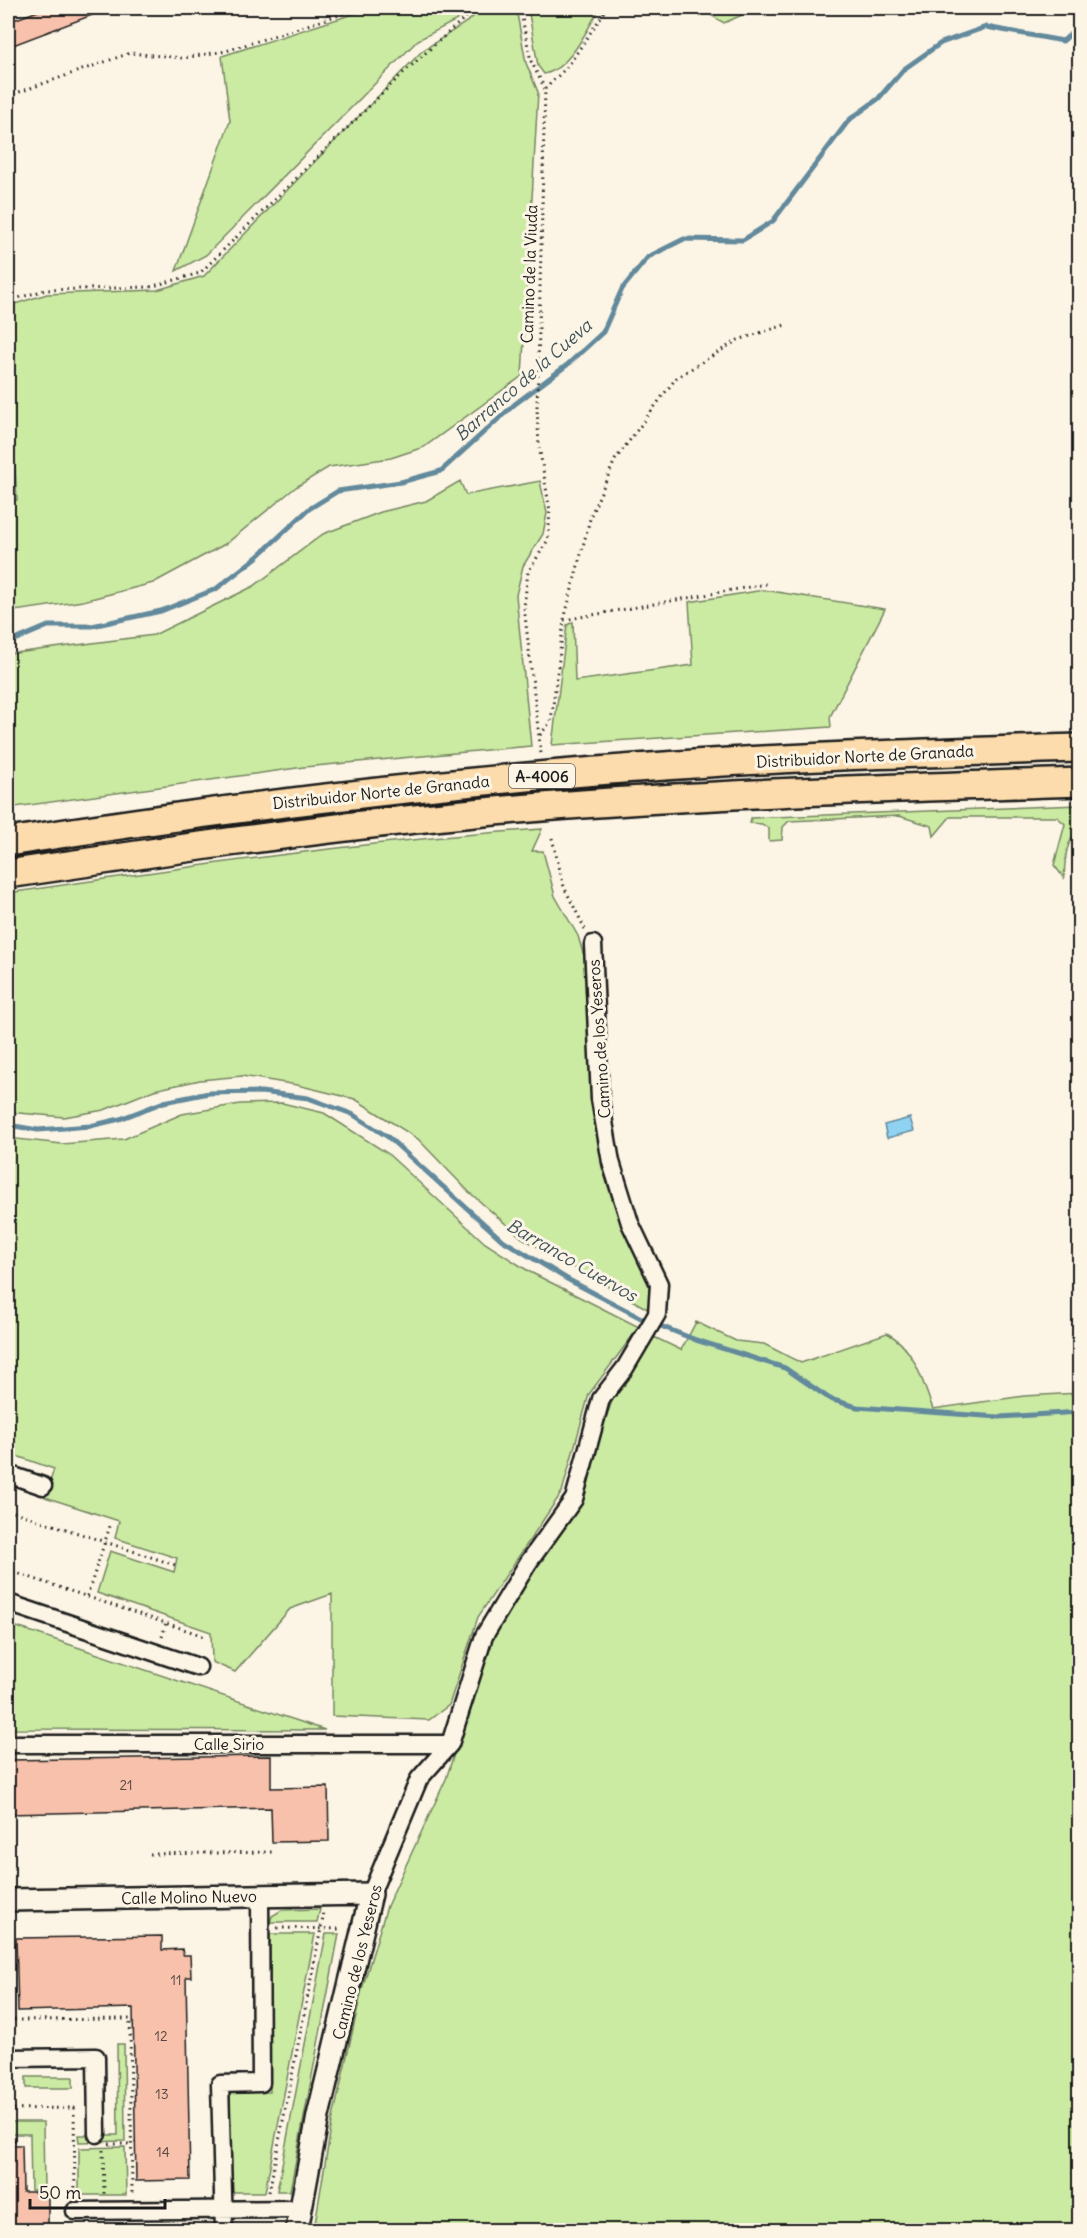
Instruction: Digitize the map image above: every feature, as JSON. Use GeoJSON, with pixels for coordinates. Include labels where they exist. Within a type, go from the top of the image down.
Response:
{"type":"FeatureCollection","features":[{"type":"Feature","properties":{"kind":"main road","name":"Distribuidor Norte de Granada"},"geometry":{"type":"LineString","coordinates":[[8,842],[184,814],[471,782],[680,764],[1080,748]]}},
{"type":"Feature","properties":{"kind":"main road","name":"Distribuidor Norte de Granada"},"geometry":{"type":"LineString","coordinates":[[8,874],[200,845],[474,813],[688,798],[1080,782]]}},
{"type":"Feature","properties":{"kind":"street","name":"Camino de los Yeseros"},"geometry":{"type":"LineString","coordinates":[[297,2230],[318,2116],[371,1894],[419,1779],[450,1744],[484,1636],[528,1563],[574,1499],[601,1399],[625,1368],[657,1314],[659,1284],[630,1223],[611,1162],[600,1100],[593,944]]}},
{"type":"Feature","properties":{"kind":"street"},"geometry":{"type":"LineString","coordinates":[[8,1474],[44,1486]]}},
{"type":"Feature","properties":{"kind":"street"},"geometry":{"type":"LineString","coordinates":[[8,1603],[198,1667]]}},
{"type":"Feature","properties":{"kind":"street","name":"Calle Sirio"},"geometry":{"type":"LineString","coordinates":[[8,1744],[450,1744]]}},
{"type":"Feature","properties":{"kind":"street","name":"Calle Molino Nuevo"},"geometry":{"type":"LineString","coordinates":[[8,1900],[371,1894]]}},
{"type":"Feature","properties":{"kind":"street"},"geometry":{"type":"LineString","coordinates":[[224,2230],[220,2084],[261,2083],[260,1896]]}},
{"type":"Feature","properties":{"kind":"street"},"geometry":{"type":"LineString","coordinates":[[8,2058],[96,2057],[100,2139]]}},
{"type":"Feature","properties":{"kind":"street"},"geometry":{"type":"LineString","coordinates":[[75,2211],[301,2209]]}},
{"type":"Feature","properties":{"kind":"path"},"geometry":{"type":"LineString","coordinates":[[8,96],[130,53],[183,58],[226,51],[361,8]]}},
{"type":"Feature","properties":{"kind":"path"},"geometry":{"type":"LineString","coordinates":[[8,301],[45,290],[150,287],[200,273],[402,74],[476,8]]}},
{"type":"Feature","properties":{"kind":"path","name":"Camino de la Viuda"},"geometry":{"type":"LineString","coordinates":[[520,8],[531,61],[545,89],[537,408],[539,446],[550,511],[548,540],[528,572],[524,608],[541,754]]}},
{"type":"Feature","properties":{"kind":"path"},"geometry":{"type":"LineString","coordinates":[[545,89],[568,66],[608,8]]}},
{"type":"Feature","properties":{"kind":"path"},"geometry":{"type":"LineString","coordinates":[[539,736],[551,721],[564,620],[591,515],[615,460],[676,378],[738,340],[785,325]]}},
{"type":"Feature","properties":{"kind":"path"},"geometry":{"type":"LineString","coordinates":[[564,620],[766,584]]}},
{"type":"Feature","properties":{"kind":"path"},"geometry":{"type":"LineString","coordinates":[[552,838],[564,887],[593,944]]}},
{"type":"Feature","properties":{"kind":"path"},"geometry":{"type":"LineString","coordinates":[[8,1510],[175,1565]]}},
{"type":"Feature","properties":{"kind":"path"},"geometry":{"type":"LineString","coordinates":[[87,1596],[111,1523]]}},
{"type":"Feature","properties":{"kind":"path"},"geometry":{"type":"LineString","coordinates":[[8,1570],[207,1637]]}},
{"type":"Feature","properties":{"kind":"path"},"geometry":{"type":"LineString","coordinates":[[161,1641],[166,1623]]}},
{"type":"Feature","properties":{"kind":"path"},"geometry":{"type":"LineString","coordinates":[[150,1854],[272,1852]]}},
{"type":"Feature","properties":{"kind":"path"},"geometry":{"type":"LineString","coordinates":[[268,2197],[325,1908]]}},
{"type":"Feature","properties":{"kind":"path"},"geometry":{"type":"LineString","coordinates":[[269,1928],[342,1929]]}},
{"type":"Feature","properties":{"kind":"path"},"geometry":{"type":"LineString","coordinates":[[8,2109],[74,2108],[75,2211]]}},
{"type":"Feature","properties":{"kind":"path"},"geometry":{"type":"LineString","coordinates":[[100,2139],[104,2199]]}},
{"type":"Feature","properties":{"kind":"path"},"geometry":{"type":"LineString","coordinates":[[8,2141],[18,2140]]}},
{"type":"Feature","properties":{"kind":"green space"},"geometry":{"type":"Polygon","coordinates":[[[372,8],[470,8],[457,20],[418,40],[206,255],[176,271],[230,121],[222,56],[372,8]]]}},
{"type":"Feature","properties":{"kind":"green space"},"geometry":{"type":"Polygon","coordinates":[[[484,8],[516,8],[526,63],[538,92],[522,376],[424,447],[391,458],[329,467],[296,487],[227,543],[153,583],[83,601],[8,612],[8,501],[17,500],[13,438],[8,419],[8,306],[47,294],[157,290],[204,276],[422,51],[484,8]]]}},
{"type":"Feature","properties":{"kind":"green space"},"geometry":{"type":"Polygon","coordinates":[[[528,8],[600,8],[570,56],[562,65],[544,74],[538,66],[528,8]]]}},
{"type":"Feature","properties":{"kind":"green space"},"geometry":{"type":"Polygon","coordinates":[[[699,8],[758,8],[724,23],[699,8]]]}},
{"type":"Feature","properties":{"kind":"green space"},"geometry":{"type":"Polygon","coordinates":[[[460,481],[466,495],[540,481],[547,513],[543,534],[523,566],[516,595],[531,746],[304,767],[8,808],[8,654],[154,635],[254,586],[323,534],[381,512],[426,501],[460,481]]]}},
{"type":"Feature","properties":{"kind":"green space"},"geometry":{"type":"Polygon","coordinates":[[[764,590],[885,609],[830,717],[831,727],[552,745],[567,625],[573,622],[575,681],[693,665],[689,602],[764,590]]]}},
{"type":"Feature","properties":{"kind":"green space"},"geometry":{"type":"Polygon","coordinates":[[[1079,805],[1079,830],[1068,846],[1064,878],[1054,865],[1065,824],[1057,817],[950,817],[934,836],[932,826],[899,816],[789,821],[783,827],[782,840],[769,841],[769,829],[762,824],[750,823],[751,818],[1079,805]]]}},
{"type":"Feature","properties":{"kind":"green space"},"geometry":{"type":"Polygon","coordinates":[[[542,829],[532,851],[543,851],[555,896],[578,936],[588,970],[595,1106],[602,1168],[620,1222],[648,1272],[652,1289],[651,1311],[522,1238],[469,1192],[418,1139],[355,1099],[297,1085],[242,1076],[200,1080],[154,1090],[104,1110],[64,1117],[8,1112],[8,893],[208,864],[341,848],[542,829]]]}},
{"type":"Feature","properties":{"kind":"green space"},"geometry":{"type":"Polygon","coordinates":[[[282,1103],[324,1113],[387,1153],[485,1243],[530,1272],[639,1327],[589,1394],[562,1492],[478,1617],[449,1705],[429,1720],[332,1716],[332,1594],[290,1609],[235,1672],[212,1662],[211,1632],[97,1593],[110,1551],[174,1572],[177,1558],[115,1538],[119,1521],[45,1497],[54,1469],[8,1453],[8,1138],[62,1144],[124,1139],[182,1114],[240,1104],[282,1103]]]}},
{"type":"Feature","properties":{"kind":"green space"},"geometry":{"type":"Polygon","coordinates":[[[696,1322],[736,1341],[764,1344],[801,1363],[887,1333],[897,1339],[911,1356],[933,1409],[1024,1396],[1079,1393],[1079,2230],[314,2230],[332,2122],[362,1989],[387,1906],[446,1779],[495,1625],[582,1484],[615,1393],[654,1337],[681,1350],[696,1322]]]}},
{"type":"Feature","properties":{"kind":"green space"},"geometry":{"type":"Polygon","coordinates":[[[8,1624],[325,1730],[8,1729],[8,1624]]]}},
{"type":"Feature","properties":{"kind":"green space"},"geometry":{"type":"Polygon","coordinates":[[[320,1909],[317,1922],[270,1922],[272,1916],[282,1910],[320,1909]]]}},
{"type":"Feature","properties":{"kind":"green space"},"geometry":{"type":"Polygon","coordinates":[[[270,1934],[315,1934],[265,2192],[231,2192],[230,2093],[270,2092],[270,1934]]]}},
{"type":"Feature","properties":{"kind":"green space"},"geometry":{"type":"Polygon","coordinates":[[[326,1934],[339,1934],[290,2191],[277,2191],[326,1934]]]}},
{"type":"Feature","properties":{"kind":"green space"},"geometry":{"type":"Polygon","coordinates":[[[117,2044],[124,2044],[125,2141],[79,2142],[78,2135],[118,2135],[117,2044]]]}},
{"type":"Feature","properties":{"kind":"green space"},"geometry":{"type":"Polygon","coordinates":[[[26,2077],[73,2077],[73,2088],[26,2088],[26,2077]]]}},
{"type":"Feature","properties":{"kind":"green space"},"geometry":{"type":"Polygon","coordinates":[[[8,2122],[43,2122],[44,2190],[31,2190],[30,2134],[8,2134],[8,2122]]]}},
{"type":"Feature","properties":{"kind":"green space"},"geometry":{"type":"Polygon","coordinates":[[[125,2147],[126,2195],[79,2195],[79,2148],[125,2147]]]}},
{"type":"Feature","properties":{"kind":"water"},"geometry":{"type":"Polygon","coordinates":[[[910,1118],[914,1131],[887,1138],[884,1125],[910,1118]]]}},
{"type":"Feature","properties":{"kind":"building"},"geometry":{"type":"Polygon","coordinates":[[[46,8],[108,9],[8,47],[8,22],[46,8]]]}},
{"type":"Feature","properties":{"kind":"building"},"geometry":{"type":"Polygon","coordinates":[[[271,1756],[271,1788],[328,1787],[329,1841],[272,1842],[271,1808],[8,1814],[8,1760],[271,1756]]]}},
{"type":"Feature","properties":{"kind":"building"},"geometry":{"type":"Polygon","coordinates":[[[162,1936],[162,1950],[182,1949],[183,1955],[190,1955],[191,1977],[186,1977],[190,2180],[136,2181],[133,2008],[18,2011],[16,1938],[162,1936]]]}},
{"type":"Feature","properties":{"kind":"building"},"geometry":{"type":"Polygon","coordinates":[[[8,2145],[22,2145],[23,2192],[48,2192],[48,2229],[8,2230],[8,2145]]]}},
{"type":"Feature","properties":{"kind":"waterway","name":"Barranco de la Cueva"},"geometry":{"type":"LineString","coordinates":[[8,643],[48,626],[92,626],[161,611],[216,589],[257,557],[309,509],[338,491],[401,482],[441,471],[515,404],[567,365],[603,332],[622,289],[648,257],[684,239],[743,240],[773,221],[849,120],[878,99],[904,69],[941,43],[986,27],[1063,41],[1080,25]]}},
{"type":"Feature","properties":{"kind":"waterway","name":"Barranco Cuervos"},"geometry":{"type":"LineString","coordinates":[[8,1125],[38,1130],[90,1126],[120,1119],[164,1102],[209,1093],[261,1092],[308,1098],[352,1114],[388,1137],[501,1239],[567,1279],[643,1319],[696,1340],[785,1368],[830,1399],[857,1407],[999,1417],[1080,1412]]}}]}
